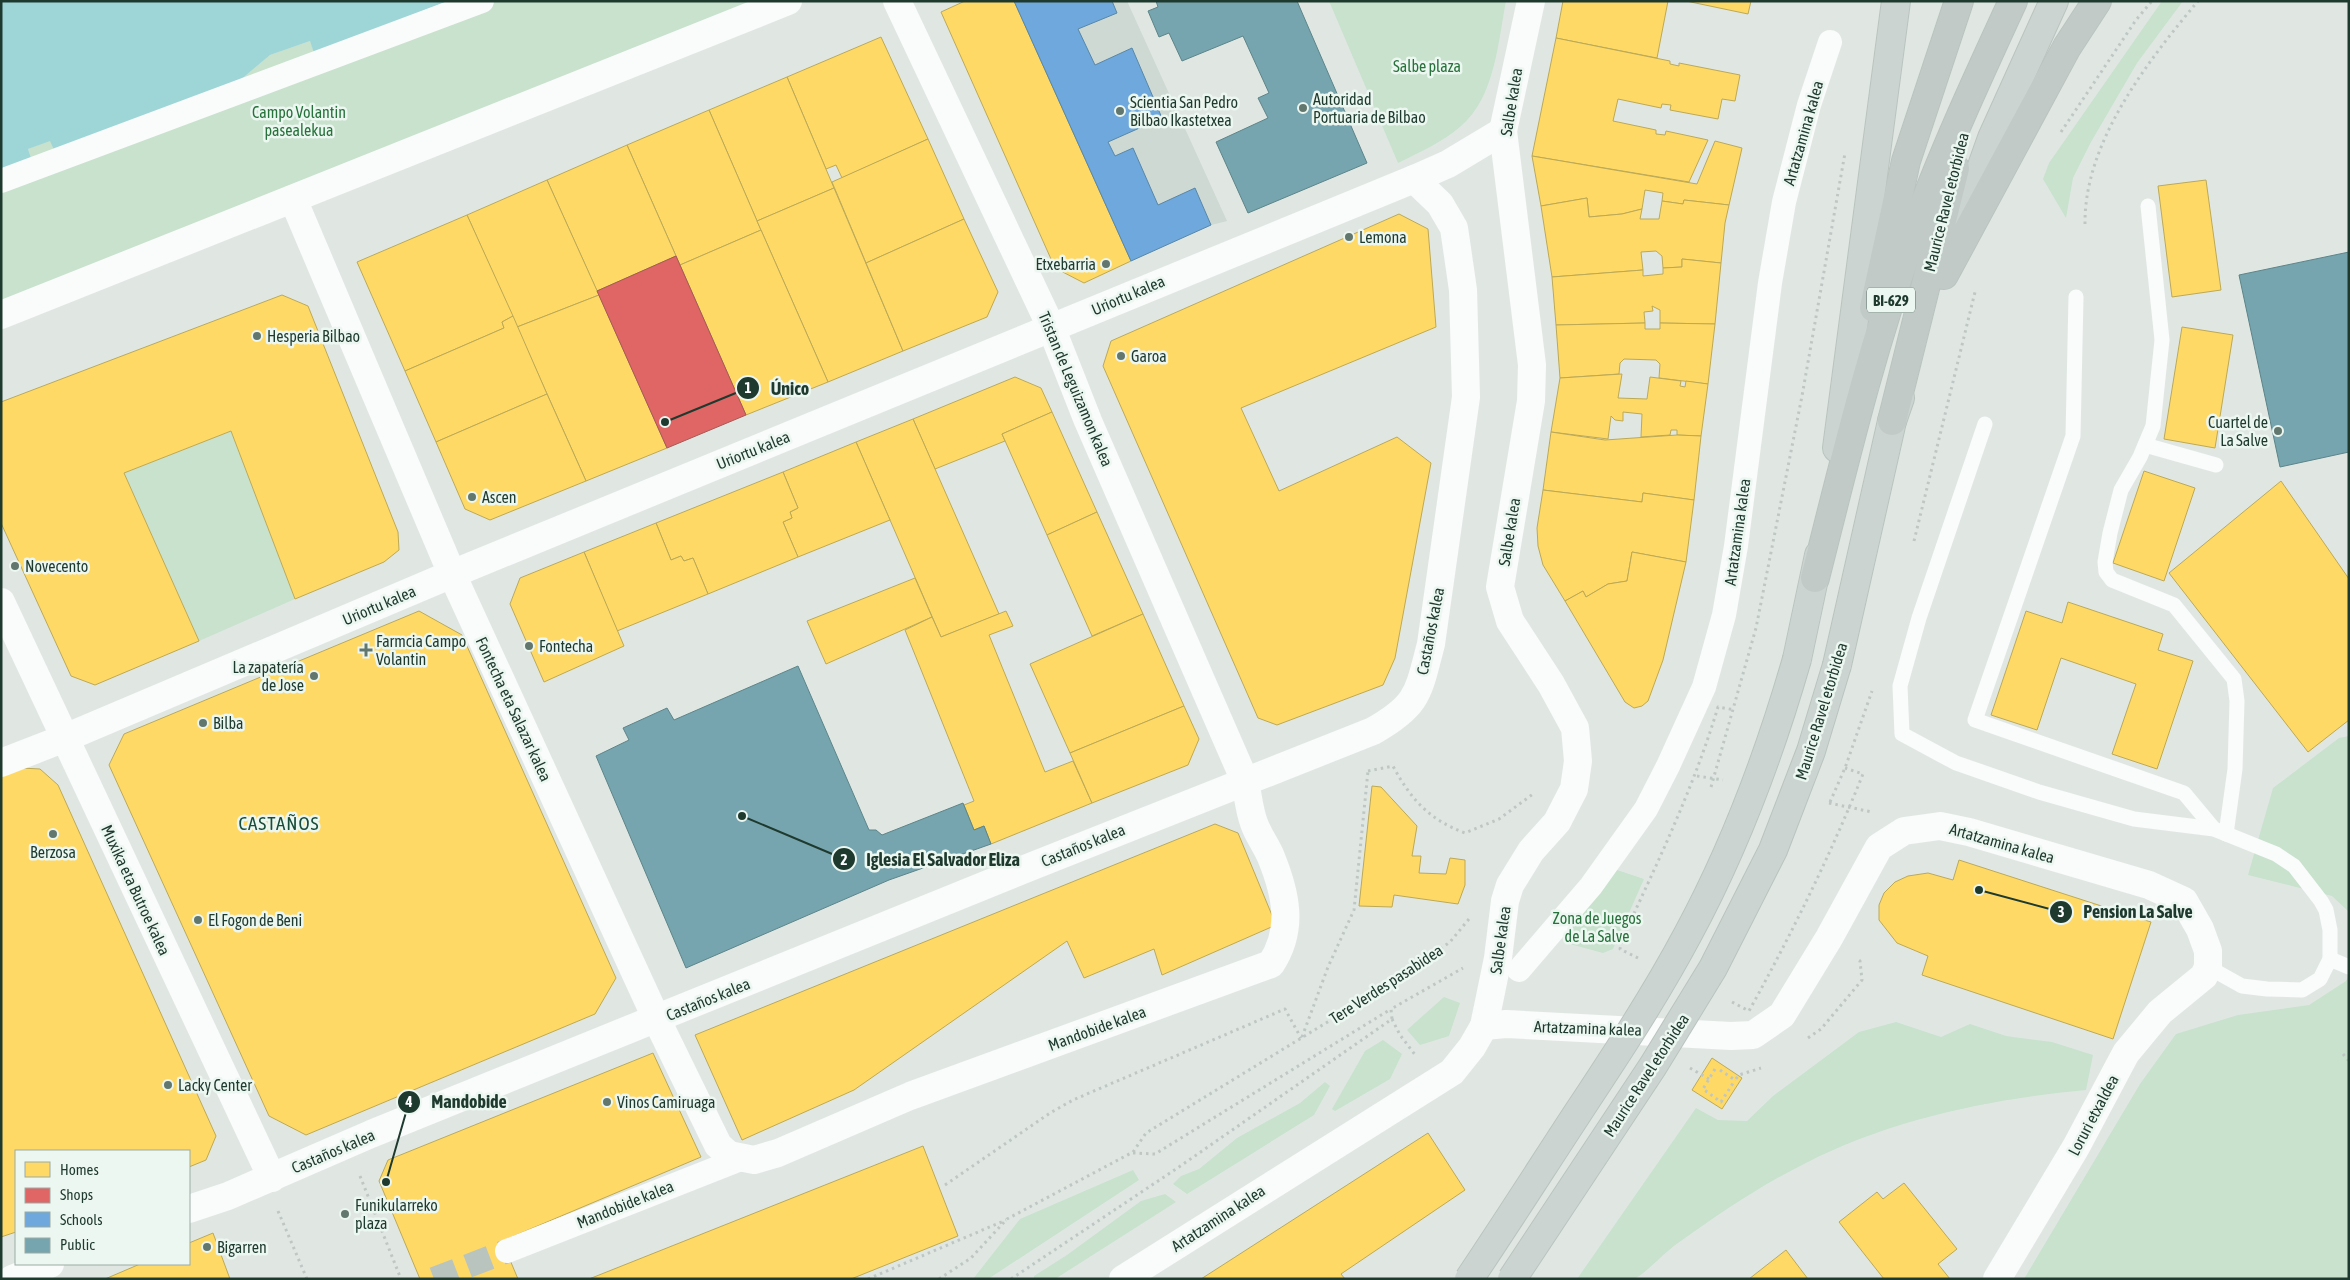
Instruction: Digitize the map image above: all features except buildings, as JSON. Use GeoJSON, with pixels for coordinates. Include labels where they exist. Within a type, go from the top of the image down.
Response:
{"type":"FeatureCollection","features":[{"type":"Feature","properties":{"kind":"highway"},"geometry":{"type":"LineString","coordinates":[[1855,421],[1879,276],[1902,176],[1959,1]]}},
{"type":"Feature","properties":{"kind":"highway","name":"BI-629"},"geometry":{"type":"LineString","coordinates":[[1816,578],[1855,421],[1909,246],[1959,192],[1976,81],[2013,1]]}},
{"type":"Feature","properties":{"kind":"highway"},"geometry":{"type":"LineString","coordinates":[[1944,275],[1959,192],[2067,47],[2097,1]]}},
{"type":"Feature","properties":{"kind":"highway","name":"Maurice Ravel etorbidea"},"geometry":{"type":"LineString","coordinates":[[1892,421],[1959,192]]}},
{"type":"Feature","properties":{"kind":"main road"},"geometry":{"type":"LineString","coordinates":[[1469,1279],[1624,1043],[1688,934],[1724,860],[1779,722],[1797,659],[1816,578],[1844,412],[1896,1]]}},
{"type":"Feature","properties":{"kind":"main road"},"geometry":{"type":"LineString","coordinates":[[1959,192],[1992,138],[2054,1]]}},
{"type":"Feature","properties":{"kind":"main road"},"geometry":{"type":"LineString","coordinates":[[1892,421],[1944,275]]}},
{"type":"Feature","properties":{"kind":"main road","name":"Maurice Ravel etorbidea"},"geometry":{"type":"LineString","coordinates":[[1512,1279],[1653,1066],[1713,968],[1773,850],[1811,751],[1837,665],[1892,421]]}},
{"type":"Feature","properties":{"kind":"street"},"geometry":{"type":"LineString","coordinates":[[1,180],[482,1]]}},
{"type":"Feature","properties":{"kind":"street"},"geometry":{"type":"LineString","coordinates":[[1,315],[788,1]]}},
{"type":"Feature","properties":{"kind":"street","name":"Tristan de Leguizamon kalea"},"geometry":{"type":"LineString","coordinates":[[897,1],[1051,327],[1088,421],[1245,781]]}},
{"type":"Feature","properties":{"kind":"street","name":"Salbe kalea"},"geometry":{"type":"LineString","coordinates":[[1484,1026],[1498,958],[1503,908],[1510,885],[1531,851],[1557,822],[1574,789],[1578,761],[1575,728],[1551,684],[1510,621],[1500,587],[1531,401],[1532,365],[1503,131],[1531,1]]}},
{"type":"Feature","properties":{"kind":"street","name":"Artatzamina kalea"},"geometry":{"type":"LineString","coordinates":[[1519,970],[1591,886],[1646,809],[1704,687],[1724,615],[1736,546],[1770,283],[1784,202],[1809,105],[1830,42]]}},
{"type":"Feature","properties":{"kind":"street","name":"Uriortu kalea"},"geometry":{"type":"LineString","coordinates":[[1,763],[452,574],[1414,179],[1448,164],[1503,131]]}},
{"type":"Feature","properties":{"kind":"street","name":"Castaños kalea"},"geometry":{"type":"LineString","coordinates":[[190,1209],[228,1196],[371,1134],[1373,731],[1396,718],[1411,704],[1421,681],[1431,644],[1466,397],[1463,290],[1454,228],[1440,204],[1414,179]]}},
{"type":"Feature","properties":{"kind":"street","name":"Fontecha eta Salazar kalea"},"geometry":{"type":"LineString","coordinates":[[293,199],[452,574],[657,1020],[718,1145],[736,1156]]}},
{"type":"Feature","properties":{"kind":"street","name":"Muxika eta Butroe kalea"},"geometry":{"type":"LineString","coordinates":[[1,602],[272,1178]]}},
{"type":"Feature","properties":{"kind":"street","name":"Mandobide kalea"},"geometry":{"type":"LineString","coordinates":[[507,1251],[736,1156],[754,1160],[778,1153],[910,1096],[1271,964],[1281,950],[1286,934],[1286,909],[1271,857],[1253,822],[1245,781]]}},
{"type":"Feature","properties":{"kind":"street","name":"Artatzamina kalea"},"geometry":{"type":"LineString","coordinates":[[1123,1279],[1353,1132],[1452,1072],[1472,1048],[1484,1026],[1506,1024],[1731,1036],[1753,1035],[1782,1015],[1829,938],[1879,847],[1904,831],[1940,826],[2149,885],[2184,902],[2200,929],[2208,951],[2208,967]]}},
{"type":"Feature","properties":{"kind":"street","name":"Loruri etxaldea"},"geometry":{"type":"LineString","coordinates":[[1997,1279],[2076,1147],[2126,1053],[2160,1012],[2204,976],[2208,967]]}},
{"type":"Feature","properties":{"kind":"street"},"geometry":{"type":"LineString","coordinates":[[12,1279],[47,1265]]}},
{"type":"Feature","properties":{"kind":"lane"},"geometry":{"type":"LineString","coordinates":[[2148,206],[2162,340],[2153,426],[2121,490],[2110,532],[2105,562],[2106,572],[2112,580],[2174,605],[2234,680],[2236,701],[2235,769],[2220,832]]}},
{"type":"Feature","properties":{"kind":"lane"},"geometry":{"type":"LineString","coordinates":[[2076,298],[2073,436],[1975,720],[2184,793],[2220,832]]}},
{"type":"Feature","properties":{"kind":"lane"},"geometry":{"type":"LineString","coordinates":[[1985,424],[1919,618],[1900,686],[1902,734],[1956,763],[2039,792],[2134,819],[2220,832],[2276,854],[2294,866],[2322,901],[2326,910],[2330,930],[2330,959],[2320,979],[2302,990],[2242,986],[2208,967]]}},
{"type":"Feature","properties":{"kind":"lane"},"geometry":{"type":"LineString","coordinates":[[2145,445],[2216,466]]}},
{"type":"Feature","properties":{"kind":"lane"},"geometry":{"type":"LineString","coordinates":[[2330,959],[2349,967]]}},
{"type":"Feature","properties":{"kind":"path"},"geometry":{"type":"LineString","coordinates":[[2056,139],[2136,20],[2152,1]]}},
{"type":"Feature","properties":{"kind":"path"},"geometry":{"type":"LineString","coordinates":[[2085,224],[2085,199],[2112,120],[2157,50],[2198,1]]}},
{"type":"Feature","properties":{"kind":"path"},"geometry":{"type":"LineString","coordinates":[[1711,787],[1756,628],[1802,396],[1845,153]]}},
{"type":"Feature","properties":{"kind":"path"},"geometry":{"type":"LineString","coordinates":[[1913,547],[1976,284]]}},
{"type":"Feature","properties":{"kind":"path"},"geometry":{"type":"LineString","coordinates":[[1830,802],[1845,768],[1873,689]]}},
{"type":"Feature","properties":{"kind":"path"},"geometry":{"type":"LineString","coordinates":[[1360,774],[1393,766],[1406,792],[1443,825],[1465,833],[1499,819],[1538,790],[1530,804]]}},
{"type":"Feature","properties":{"kind":"path"},"geometry":{"type":"LineString","coordinates":[[1301,1038],[1328,967],[1354,910],[1368,771]]}},
{"type":"Feature","properties":{"kind":"path","name":"Tere Verdes pasabidea"},"geometry":{"type":"LineString","coordinates":[[868,1279],[1007,1220],[1133,1152],[1146,1132],[1406,974],[1450,942],[1472,916]]}},
{"type":"Feature","properties":{"kind":"path"},"geometry":{"type":"LineString","coordinates":[[1133,1152],[1155,1154],[1391,1009],[1466,966]]}},
{"type":"Feature","properties":{"kind":"path"},"geometry":{"type":"LineString","coordinates":[[945,1185],[1050,1112],[1073,1100],[1285,1009],[1301,1038]]}},
{"type":"Feature","properties":{"kind":"path"},"geometry":{"type":"LineString","coordinates":[[1391,1009],[1392,1019],[1412,1050]]}},
{"type":"Feature","properties":{"kind":"path"},"geometry":{"type":"LineString","coordinates":[[1011,1279],[1179,1167],[1392,1019]]}},
{"type":"Feature","properties":{"kind":"path"},"geometry":{"type":"LineString","coordinates":[[2343,1054],[2349,1061]]}},
{"type":"Feature","properties":{"kind":"path"},"geometry":{"type":"LineString","coordinates":[[1689,1068],[1709,1079]]}},
{"type":"Feature","properties":{"kind":"path"},"geometry":{"type":"LineString","coordinates":[[360,1175],[401,1279]]}},
{"type":"Feature","properties":{"kind":"path"},"geometry":{"type":"LineString","coordinates":[[278,1210],[306,1279]]}},
{"type":"Feature","properties":{"kind":"path","name":"Tere Verdes pasabidea"},"geometry":{"type":"LineString","coordinates":[[938,1279],[971,1258],[1007,1220]]}},
{"type":"Feature","properties":{"kind":"shaded area","name":"Scientia San Pedro Bilbao Ikastetxea"},"geometry":{"type":"Polygon","coordinates":[[[1014,1],[1127,1],[1227,221],[1211,225],[1131,261],[1014,1]]]}},
{"type":"Feature","properties":{"kind":"green space","name":"Campo Volantin pasealekua"},"geometry":{"type":"Polygon","coordinates":[[[448,1],[782,1],[1,315],[1,169],[31,158],[28,149],[50,140],[54,149],[238,82],[270,55],[310,41],[314,52],[448,1]]]}},
{"type":"Feature","properties":{"kind":"green space","name":"Salbe plaza"},"geometry":{"type":"Polygon","coordinates":[[[1329,1],[1506,1],[1497,51],[1488,85],[1472,114],[1447,137],[1398,163],[1329,1]]]}},
{"type":"Feature","properties":{"kind":"green space"},"geometry":{"type":"Polygon","coordinates":[[[2162,1],[2183,1],[2137,63],[2091,142],[2073,178],[2066,218],[2043,179],[2049,163],[2162,1]]]}},
{"type":"Feature","properties":{"kind":"green space"},"geometry":{"type":"Polygon","coordinates":[[[231,431],[295,599],[199,641],[124,473],[231,431]]]}},
{"type":"Feature","properties":{"kind":"green space"},"geometry":{"type":"Polygon","coordinates":[[[2349,736],[2349,912],[2332,896],[2248,875],[2273,788],[2339,738],[2349,736]]]}},
{"type":"Feature","properties":{"kind":"green space","name":"Zona de Juegos de La Salve"},"geometry":{"type":"Polygon","coordinates":[[[1614,869],[1644,879],[1613,949],[1603,953],[1570,944],[1574,919],[1614,869]]]}},
{"type":"Feature","properties":{"kind":"green space"},"geometry":{"type":"Polygon","coordinates":[[[2349,975],[2349,1279],[2024,1279],[2140,1084],[2176,1034],[2238,1015],[2309,1005],[2346,981],[2349,975]]]}},
{"type":"Feature","properties":{"kind":"green space"},"geometry":{"type":"Polygon","coordinates":[[[1444,997],[1460,1003],[1449,1036],[1420,1045],[1407,1030],[1444,997]]]}},
{"type":"Feature","properties":{"kind":"green space"},"geometry":{"type":"Polygon","coordinates":[[[1896,1022],[1941,1037],[1970,1024],[2006,1036],[2052,1042],[2093,1055],[2086,1090],[1978,1105],[1943,1113],[1873,1134],[1806,1163],[1757,1190],[1678,1243],[1634,1279],[1577,1279],[1696,1108],[1718,1120],[1747,1121],[1773,1096],[1859,1032],[1896,1022]]]}},
{"type":"Feature","properties":{"kind":"green space"},"geometry":{"type":"Polygon","coordinates":[[[1383,1040],[1402,1054],[1390,1079],[1335,1111],[1332,1109],[1365,1051],[1383,1040]]]}},
{"type":"Feature","properties":{"kind":"green space"},"geometry":{"type":"Polygon","coordinates":[[[1325,1082],[1330,1086],[1314,1115],[1187,1194],[1173,1184],[1181,1176],[1199,1169],[1237,1138],[1300,1103],[1325,1082]]]}},
{"type":"Feature","properties":{"kind":"green space"},"geometry":{"type":"Polygon","coordinates":[[[1133,1170],[1139,1180],[988,1279],[973,1279],[1020,1219],[1133,1170]]]}},
{"type":"Feature","properties":{"kind":"green space"},"geometry":{"type":"Polygon","coordinates":[[[1165,1194],[1176,1202],[1055,1279],[1034,1279],[1034,1276],[1067,1255],[1141,1201],[1165,1194]]]}},
{"type":"Feature","properties":{"kind":"water"},"geometry":{"type":"Polygon","coordinates":[[[1,1],[448,1],[314,53],[310,41],[270,55],[238,82],[54,150],[50,141],[28,149],[31,158],[1,169],[1,1]]]}},
{"type":"Feature","properties":{"kind":"tunnel"},"geometry":{"type":"LineString","coordinates":[[434,1279],[507,1251]]}},
{"type":"Feature","properties":{"kind":"place","name":"Autoridad Portuaria de Bilbao"},"geometry":{"type":"Point","coordinates":[1303,108]}},
{"type":"Feature","properties":{"kind":"place","name":"Scientia San Pedro Bilbao Ikastetxea"},"geometry":{"type":"Point","coordinates":[1120,111]}},
{"type":"Feature","properties":{"kind":"place","name":"Lemona"},"geometry":{"type":"Point","coordinates":[1349,237]}},
{"type":"Feature","properties":{"kind":"place","name":"Etxebarria"},"geometry":{"type":"Point","coordinates":[1106,264]}},
{"type":"Feature","properties":{"kind":"place","name":"Hesperia Bilbao"},"geometry":{"type":"Point","coordinates":[257,336]}},
{"type":"Feature","properties":{"kind":"place","name":"Garoa"},"geometry":{"type":"Point","coordinates":[1121,356]}},
{"type":"Feature","properties":{"kind":"place","name":"Único"},"geometry":{"type":"Point","coordinates":[665,422]}},
{"type":"Feature","properties":{"kind":"place","name":"Cuartel de La Salve"},"geometry":{"type":"Point","coordinates":[2278,431]}},
{"type":"Feature","properties":{"kind":"place","name":"Ascen"},"geometry":{"type":"Point","coordinates":[472,497]}},
{"type":"Feature","properties":{"kind":"place","name":"Novecento"},"geometry":{"type":"Point","coordinates":[15,566]}},
{"type":"Feature","properties":{"kind":"place","name":"Fontecha"},"geometry":{"type":"Point","coordinates":[529,646]}},
{"type":"Feature","properties":{"kind":"place","name":"Farmcia Campo Volantin"},"geometry":{"type":"Point","coordinates":[366,650]}},
{"type":"Feature","properties":{"kind":"place","name":"La zapatería de Jose"},"geometry":{"type":"Point","coordinates":[314,676]}},
{"type":"Feature","properties":{"kind":"place","name":"Bilba"},"geometry":{"type":"Point","coordinates":[203,723]}},
{"type":"Feature","properties":{"kind":"place","name":"Iglesia El Salvador Eliza"},"geometry":{"type":"Point","coordinates":[742,816]}},
{"type":"Feature","properties":{"kind":"place","name":"Berzosa"},"geometry":{"type":"Point","coordinates":[53,834]}},
{"type":"Feature","properties":{"kind":"place","name":"Pension La Salve"},"geometry":{"type":"Point","coordinates":[1979,890]}},
{"type":"Feature","properties":{"kind":"place","name":"El Fogon de Beni"},"geometry":{"type":"Point","coordinates":[198,920]}},
{"type":"Feature","properties":{"kind":"place","name":"Lacky Center"},"geometry":{"type":"Point","coordinates":[168,1085]}},
{"type":"Feature","properties":{"kind":"place","name":"Vinos Camiruaga"},"geometry":{"type":"Point","coordinates":[607,1102]}},
{"type":"Feature","properties":{"kind":"place","name":"Mandobide"},"geometry":{"type":"Point","coordinates":[386,1182]}},
{"type":"Feature","properties":{"kind":"place","name":"Funikularreko plaza"},"geometry":{"type":"Point","coordinates":[345,1214]}},
{"type":"Feature","properties":{"kind":"place","name":"Bigarren"},"geometry":{"type":"Point","coordinates":[207,1247]}},
{"type":"Feature","properties":{"kind":"district","name":"CASTAÑOS"},"geometry":{"type":"Point","coordinates":[279,823]}}]}
